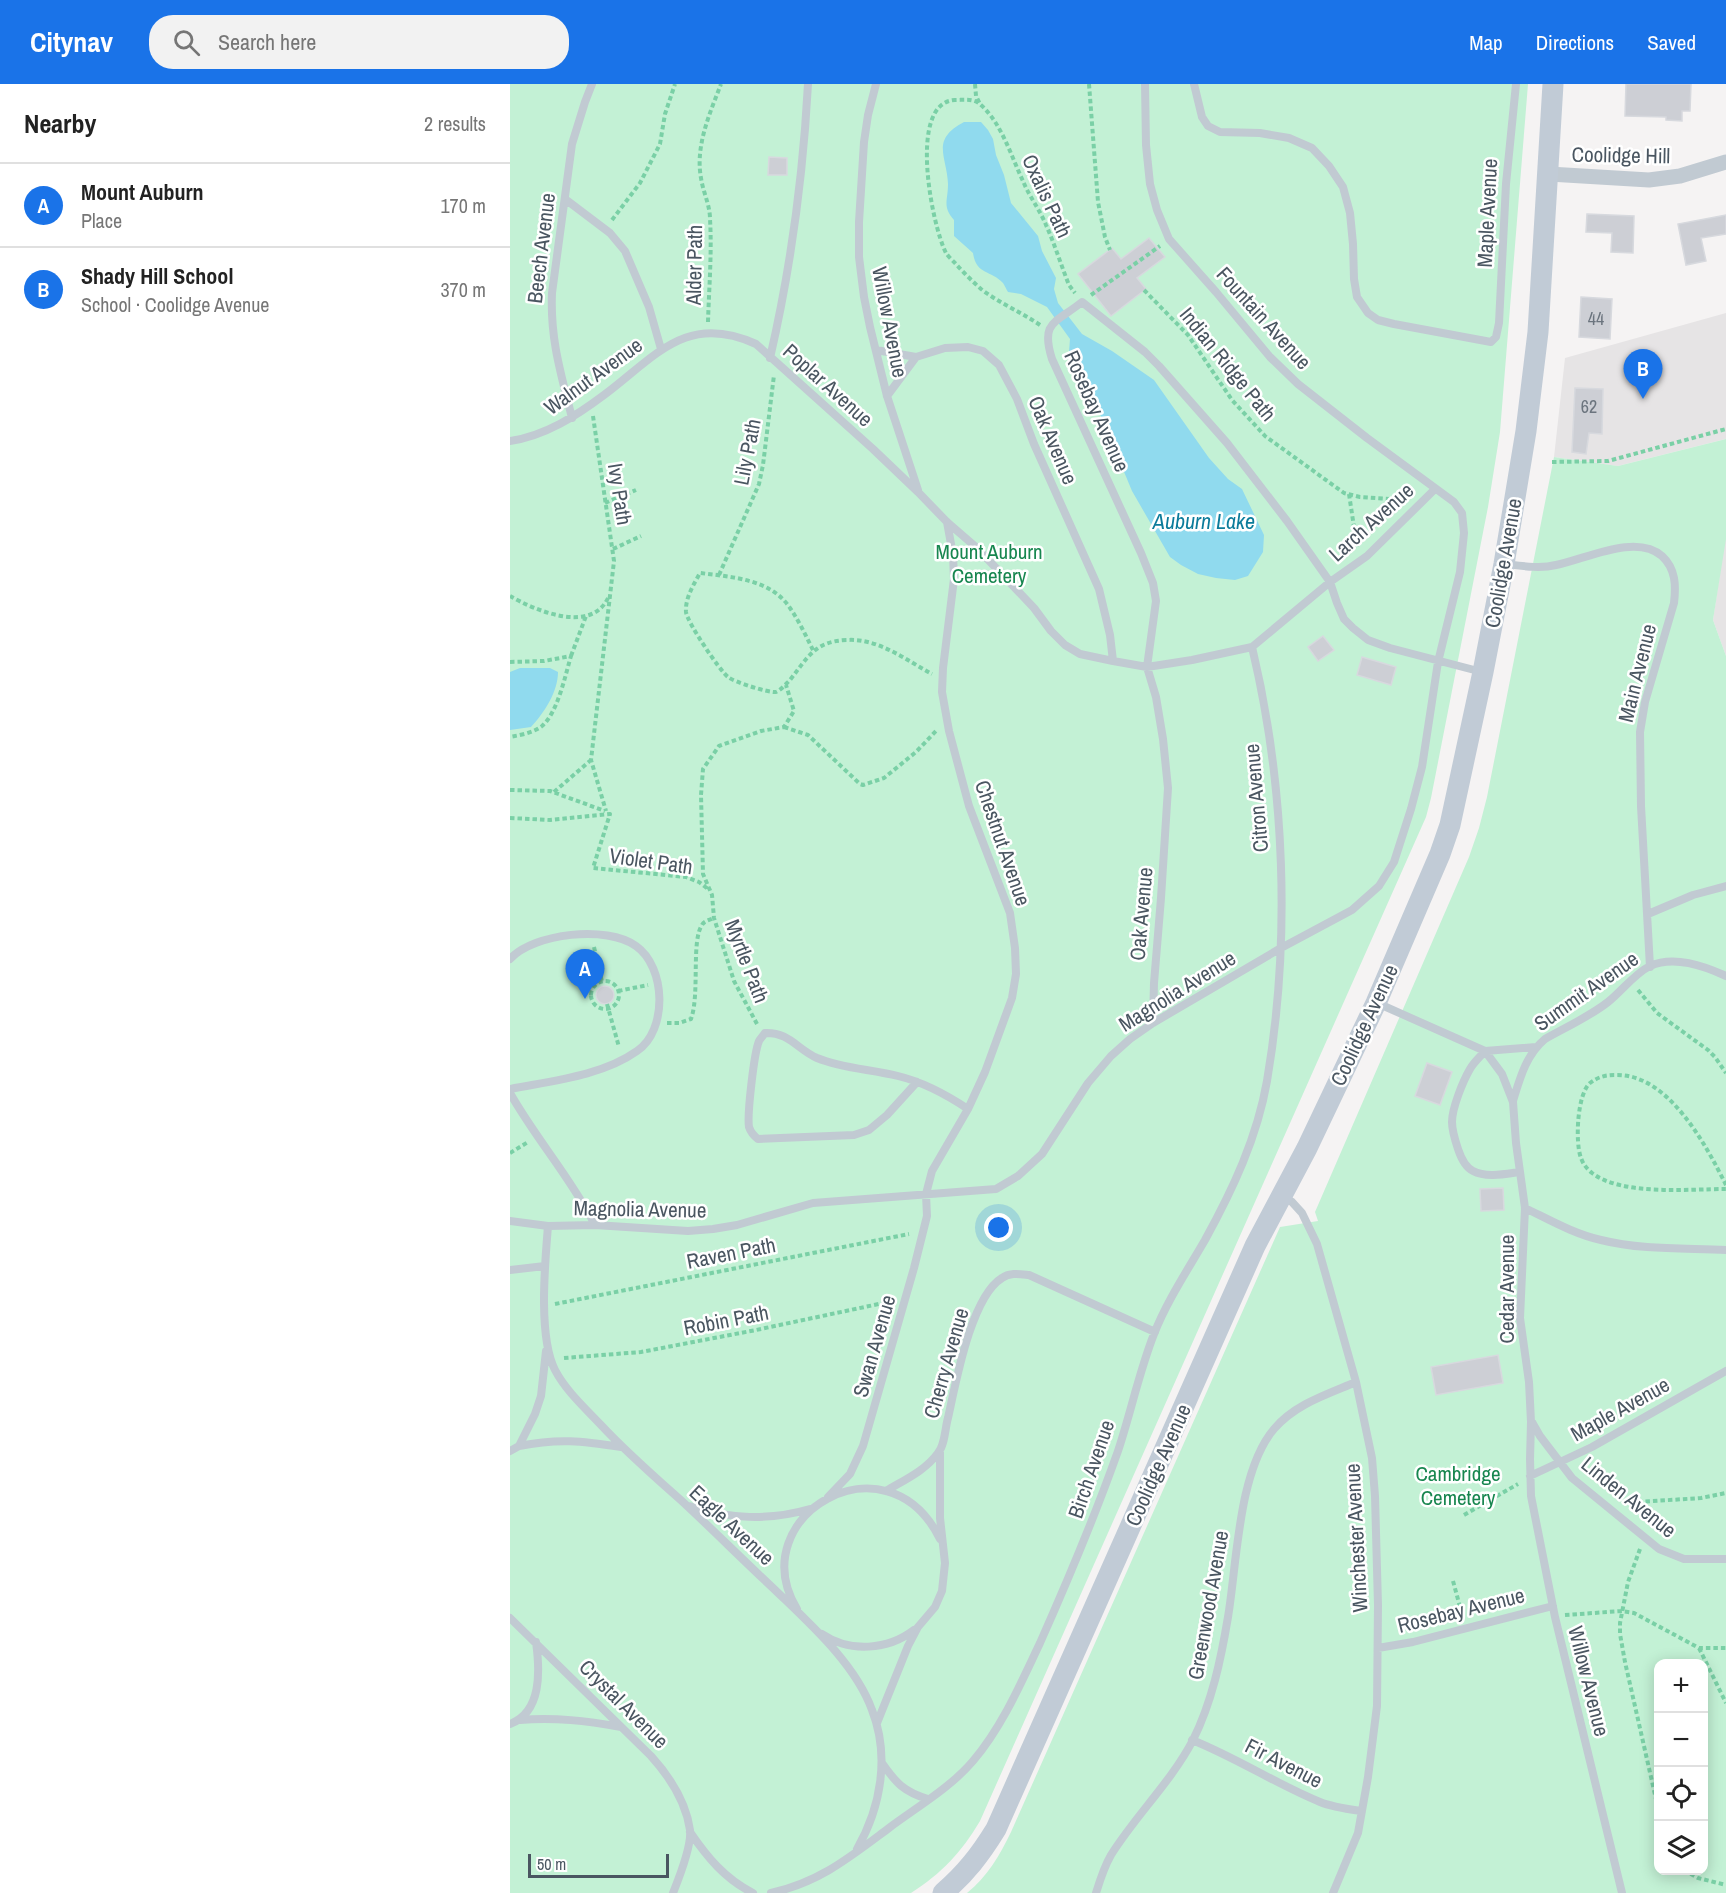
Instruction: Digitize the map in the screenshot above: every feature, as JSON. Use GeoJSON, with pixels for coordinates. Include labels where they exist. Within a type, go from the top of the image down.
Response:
{"type":"FeatureCollection","features":[{"type":"Feature","properties":{"kind":"street","name":"Coolidge Avenue"},"geometry":{"type":"LineString","coordinates":[[943,1893],[963,1876],[982,1853],[996,1829],[1255,1246],[1307,1148],[1376,1003],[1440,854],[1450,825],[1504,564],[1523,449],[1536,351],[1554,84]]}},
{"type":"Feature","properties":{"kind":"street","name":"Coolidge Hill"},"geometry":{"type":"LineString","coordinates":[[1549,174],[1649,180],[1680,176],[1726,162]]}},
{"type":"Feature","properties":{"kind":"lane","name":"Beech Avenue"},"geometry":{"type":"LineString","coordinates":[[572,418],[555,354],[551,316],[557,251],[572,144],[592,84]]}},
{"type":"Feature","properties":{"kind":"lane"},"geometry":{"type":"LineString","coordinates":[[773,360],[793,246],[802,178],[808,84]]}},
{"type":"Feature","properties":{"kind":"lane","name":"Willow Avenue"},"geometry":{"type":"LineString","coordinates":[[876,84],[864,142],[859,245],[864,297],[887,396],[918,492]]}},
{"type":"Feature","properties":{"kind":"lane","name":"Fountain Avenue"},"geometry":{"type":"LineString","coordinates":[[1145,84],[1146,145],[1150,184],[1157,210],[1169,239],[1270,357],[1298,384],[1454,502],[1462,513]]}},
{"type":"Feature","properties":{"kind":"lane","name":"Maple Avenue"},"geometry":{"type":"LineString","coordinates":[[1194,84],[1202,117],[1208,126],[1220,132],[1260,133],[1289,138],[1312,148],[1329,166],[1343,187],[1350,213],[1357,297],[1368,313],[1378,320],[1394,324],[1491,342],[1496,338],[1499,323],[1506,184],[1516,84]]}},
{"type":"Feature","properties":{"kind":"lane"},"geometry":{"type":"LineString","coordinates":[[565,199],[606,229],[625,251],[649,307],[661,349]]}},
{"type":"Feature","properties":{"kind":"lane"},"geometry":{"type":"LineString","coordinates":[[1050,327],[1082,302],[1145,352],[1227,443],[1330,582]]}},
{"type":"Feature","properties":{"kind":"lane","name":"Rosebay Avenue"},"geometry":{"type":"LineString","coordinates":[[1050,327],[1047,339],[1052,358],[1153,583],[1156,601],[1147,667]]}},
{"type":"Feature","properties":{"kind":"lane","name":"Poplar Avenue"},"geometry":{"type":"LineString","coordinates":[[661,349],[687,336],[708,332],[726,333],[756,344],[918,492],[947,522]]}},
{"type":"Feature","properties":{"kind":"lane","name":"Oak Avenue"},"geometry":{"type":"LineString","coordinates":[[916,357],[945,348],[968,347],[983,351],[999,365],[1017,399],[1034,444],[1099,589],[1110,635],[1113,661]]}},
{"type":"Feature","properties":{"kind":"lane","name":"Walnut Avenue"},"geometry":{"type":"LineString","coordinates":[[510,441],[540,433],[572,418],[661,349]]}},
{"type":"Feature","properties":{"kind":"lane"},"geometry":{"type":"LineString","coordinates":[[876,350],[916,357],[887,396]]}},
{"type":"Feature","properties":{"kind":"lane","name":"Larch Avenue"},"geometry":{"type":"LineString","coordinates":[[947,522],[1001,571],[1065,645],[1080,654],[1147,667],[1252,647],[1330,582],[1361,560],[1435,489]]}},
{"type":"Feature","properties":{"kind":"lane","name":"Magnolia Avenue"},"geometry":{"type":"LineString","coordinates":[[548,1226],[595,1225],[688,1231],[713,1229],[737,1225],[813,1203],[996,1189],[1018,1176],[1042,1154],[1088,1083],[1111,1056],[1153,1023],[1281,948],[1352,910],[1379,886],[1394,862],[1422,766],[1438,662],[1460,572],[1464,533],[1462,513]]}},
{"type":"Feature","properties":{"kind":"lane","name":"Chestnut Avenue"},"geometry":{"type":"LineString","coordinates":[[926,1194],[932,1171],[968,1109],[985,1072],[1012,998],[1016,974],[1010,913],[969,806],[957,767],[942,692],[954,579],[953,555],[947,522]]}},
{"type":"Feature","properties":{"kind":"lane","name":"Main Avenue"},"geometry":{"type":"LineString","coordinates":[[1504,564],[1548,567],[1621,548],[1634,547],[1648,548],[1660,554],[1669,563],[1674,575],[1676,588],[1674,603],[1645,702],[1640,732],[1641,806],[1650,966]]}},
{"type":"Feature","properties":{"kind":"lane","name":"Larch Avenue"},"geometry":{"type":"LineString","coordinates":[[1330,582],[1344,619],[1368,640],[1438,662],[1483,672]]}},
{"type":"Feature","properties":{"kind":"lane","name":"Citron Avenue"},"geometry":{"type":"LineString","coordinates":[[1252,647],[1264,696],[1280,838],[1281,948]]}},
{"type":"Feature","properties":{"kind":"lane","name":"Oak Avenue"},"geometry":{"type":"LineString","coordinates":[[1147,667],[1156,697],[1168,788],[1153,1023]]}},
{"type":"Feature","properties":{"kind":"lane"},"geometry":{"type":"LineString","coordinates":[[1648,914],[1726,886]]}},
{"type":"Feature","properties":{"kind":"lane"},"geometry":{"type":"LineString","coordinates":[[510,958],[542,940],[566,935],[591,934],[616,938],[635,945],[645,955],[654,972],[659,1019],[651,1038],[638,1051],[623,1059],[565,1079],[510,1091],[536,1136],[582,1199],[595,1225]]}},
{"type":"Feature","properties":{"kind":"lane","name":"Birch Avenue"},"geometry":{"type":"LineString","coordinates":[[771,1893],[824,1874],[956,1778],[987,1742],[1002,1719],[1073,1569],[1122,1438],[1155,1332],[1224,1205],[1251,1143],[1260,1113],[1271,1054],[1281,948]]}},
{"type":"Feature","properties":{"kind":"lane","name":"Summit Avenue"},"geometry":{"type":"LineString","coordinates":[[1536,1047],[1601,1006],[1650,966],[1672,962],[1685,963],[1726,976]]}},
{"type":"Feature","properties":{"kind":"lane"},"geometry":{"type":"LineString","coordinates":[[1376,1003],[1485,1051],[1536,1047]]}},
{"type":"Feature","properties":{"kind":"lane"},"geometry":{"type":"LineString","coordinates":[[917,1082],[869,1130],[854,1135],[758,1139],[749,1127],[756,1054],[760,1040],[765,1034],[776,1033],[783,1035],[815,1057],[917,1082],[952,1098],[968,1109]]}},
{"type":"Feature","properties":{"kind":"lane"},"geometry":{"type":"LineString","coordinates":[[1513,1102],[1520,1077],[1536,1047]]}},
{"type":"Feature","properties":{"kind":"lane"},"geometry":{"type":"LineString","coordinates":[[1485,1051],[1502,1074],[1513,1102]]}},
{"type":"Feature","properties":{"kind":"lane"},"geometry":{"type":"LineString","coordinates":[[1485,1051],[1466,1076],[1454,1110],[1453,1132],[1464,1164],[1471,1170],[1488,1175],[1519,1172]]}},
{"type":"Feature","properties":{"kind":"lane","name":"Cedar Avenue"},"geometry":{"type":"LineString","coordinates":[[1513,1102],[1519,1172],[1525,1208],[1520,1318],[1529,1382],[1530,1476]]}},
{"type":"Feature","properties":{"kind":"lane","name":"Swan Avenue"},"geometry":{"type":"LineString","coordinates":[[828,1497],[850,1474],[858,1461],[869,1429],[927,1216],[926,1194]]}},
{"type":"Feature","properties":{"kind":"lane","name":"Winchester Avenue"},"geometry":{"type":"LineString","coordinates":[[1281,1195],[1292,1202],[1302,1213],[1313,1234],[1356,1382],[1371,1458],[1375,1496],[1377,1706],[1358,1833],[1334,1893]]}},
{"type":"Feature","properties":{"kind":"lane"},"geometry":{"type":"LineString","coordinates":[[1525,1208],[1566,1228],[1603,1241],[1642,1246],[1726,1250]]}},
{"type":"Feature","properties":{"kind":"lane"},"geometry":{"type":"LineString","coordinates":[[510,1221],[548,1226]]}},
{"type":"Feature","properties":{"kind":"lane","name":"Eagle Avenue"},"geometry":{"type":"LineString","coordinates":[[548,1226],[545,1306],[547,1343],[555,1370],[575,1397],[621,1447],[801,1614],[856,1678],[872,1707],[877,1723],[882,1763],[880,1782],[871,1823],[854,1853]]}},
{"type":"Feature","properties":{"kind":"lane"},"geometry":{"type":"LineString","coordinates":[[510,1270],[545,1266]]}},
{"type":"Feature","properties":{"kind":"lane","name":"Cherry Avenue"},"geometry":{"type":"LineString","coordinates":[[877,1723],[908,1646],[918,1627],[935,1607],[942,1590],[945,1571],[940,1518],[940,1452],[955,1385],[973,1321],[989,1290],[1002,1277],[1015,1273],[1029,1275],[1155,1332]]}},
{"type":"Feature","properties":{"kind":"lane"},"geometry":{"type":"LineString","coordinates":[[519,1446],[541,1396],[547,1343]]}},
{"type":"Feature","properties":{"kind":"lane","name":"Maple Avenue"},"geometry":{"type":"LineString","coordinates":[[1530,1476],[1592,1447],[1726,1371]]}},
{"type":"Feature","properties":{"kind":"lane","name":"Greenwood Avenue"},"geometry":{"type":"LineString","coordinates":[[1096,1893],[1110,1857],[1172,1773],[1192,1740],[1208,1704],[1219,1666],[1242,1518],[1250,1480],[1261,1451],[1273,1430],[1288,1416],[1309,1402],[1356,1382]]}},
{"type":"Feature","properties":{"kind":"lane","name":"Linden Avenue"},"geometry":{"type":"LineString","coordinates":[[1531,1422],[1581,1487],[1659,1549],[1684,1559],[1726,1559]]}},
{"type":"Feature","properties":{"kind":"lane"},"geometry":{"type":"LineString","coordinates":[[510,1451],[519,1446],[546,1441],[574,1440],[621,1447]]}},
{"type":"Feature","properties":{"kind":"lane","name":"Cherry Avenue"},"geometry":{"type":"LineString","coordinates":[[886,1491],[919,1472],[940,1452]]}},
{"type":"Feature","properties":{"kind":"lane","name":"Willow Avenue"},"geometry":{"type":"LineString","coordinates":[[1530,1476],[1534,1515],[1546,1564],[1555,1617],[1622,1893]]}},
{"type":"Feature","properties":{"kind":"lane"},"geometry":{"type":"LineString","coordinates":[[801,1614],[794,1603],[787,1582],[786,1556],[795,1529],[812,1508],[828,1497],[858,1488],[886,1491],[910,1502],[923,1513],[939,1538],[943,1549]]}},
{"type":"Feature","properties":{"kind":"lane"},"geometry":{"type":"LineString","coordinates":[[685,1504],[728,1516],[751,1518],[774,1517],[812,1508]]}},
{"type":"Feature","properties":{"kind":"lane","name":"Rosebay Avenue"},"geometry":{"type":"LineString","coordinates":[[1378,1648],[1423,1640],[1553,1606]]}},
{"type":"Feature","properties":{"kind":"lane","name":"Crystal Avenue"},"geometry":{"type":"LineString","coordinates":[[510,1618],[666,1772],[676,1790],[690,1832],[715,1866],[741,1887],[753,1893]]}},
{"type":"Feature","properties":{"kind":"lane"},"geometry":{"type":"LineString","coordinates":[[811,1626],[841,1644],[873,1647],[905,1637],[918,1627]]}},
{"type":"Feature","properties":{"kind":"lane"},"geometry":{"type":"LineString","coordinates":[[520,1720],[530,1708],[536,1694],[539,1675],[536,1642]]}},
{"type":"Feature","properties":{"kind":"lane"},"geometry":{"type":"LineString","coordinates":[[510,1724],[520,1720],[539,1718],[579,1719],[622,1727]]}},
{"type":"Feature","properties":{"kind":"lane","name":"Fir Avenue"},"geometry":{"type":"LineString","coordinates":[[1192,1740],[1221,1751],[1274,1781],[1322,1803],[1361,1811]]}},
{"type":"Feature","properties":{"kind":"lane"},"geometry":{"type":"LineString","coordinates":[[882,1763],[900,1786],[928,1799]]}},
{"type":"Feature","properties":{"kind":"lane"},"geometry":{"type":"LineString","coordinates":[[673,1893],[682,1868],[690,1832]]}},
{"type":"Feature","properties":{"kind":"path"},"geometry":{"type":"LineString","coordinates":[[606,229],[640,183],[660,144],[665,114],[675,84]]}},
{"type":"Feature","properties":{"kind":"path","name":"Alder Path"},"geometry":{"type":"LineString","coordinates":[[708,332],[710,215],[700,165],[703,135],[721,84]]}},
{"type":"Feature","properties":{"kind":"path","name":"Oxalis Path"},"geometry":{"type":"LineString","coordinates":[[975,84],[976,96],[999,129],[1026,190],[1046,223],[1069,285],[1082,302]]}},
{"type":"Feature","properties":{"kind":"path"},"geometry":{"type":"LineString","coordinates":[[1089,84],[1098,202],[1110,250]]}},
{"type":"Feature","properties":{"kind":"path"},"geometry":{"type":"LineString","coordinates":[[981,104],[971,99],[951,100],[939,107],[929,127],[928,190],[936,222],[946,253],[982,290],[1050,327]]}},
{"type":"Feature","properties":{"kind":"path"},"geometry":{"type":"LineString","coordinates":[[1082,302],[1169,239]]}},
{"type":"Feature","properties":{"kind":"path","name":"Indian Ridge Path"},"geometry":{"type":"LineString","coordinates":[[1144,290],[1188,335],[1232,400],[1265,436],[1344,493],[1421,502]]}},
{"type":"Feature","properties":{"kind":"path","name":"Lily Path"},"geometry":{"type":"LineString","coordinates":[[719,575],[759,484],[763,465],[773,360]]}},
{"type":"Feature","properties":{"kind":"path","name":"Ivy Path"},"geometry":{"type":"LineString","coordinates":[[591,760],[614,561],[592,404]]}},
{"type":"Feature","properties":{"kind":"path"},"geometry":{"type":"LineString","coordinates":[[1552,462],[1608,461],[1726,429]]}},
{"type":"Feature","properties":{"kind":"path"},"geometry":{"type":"LineString","coordinates":[[605,503],[636,490]]}},
{"type":"Feature","properties":{"kind":"path"},"geometry":{"type":"LineString","coordinates":[[1349,494],[1361,560]]}},
{"type":"Feature","properties":{"kind":"path"},"geometry":{"type":"LineString","coordinates":[[613,549],[641,536]]}},
{"type":"Feature","properties":{"kind":"path"},"geometry":{"type":"LineString","coordinates":[[813,650],[789,607],[775,592],[762,584],[700,573],[690,591],[686,612],[699,640],[728,677],[764,691],[777,692],[786,685],[813,650],[827,643],[861,640],[877,644],[943,680]]}},
{"type":"Feature","properties":{"kind":"path"},"geometry":{"type":"LineString","coordinates":[[510,596],[551,614],[586,616],[601,609],[610,590]]}},
{"type":"Feature","properties":{"kind":"path"},"geometry":{"type":"LineString","coordinates":[[510,737],[526,734],[541,726],[554,710],[586,616]]}},
{"type":"Feature","properties":{"kind":"path"},"geometry":{"type":"LineString","coordinates":[[510,662],[544,661],[571,656]]}},
{"type":"Feature","properties":{"kind":"path"},"geometry":{"type":"LineString","coordinates":[[786,685],[794,711],[784,727],[808,735],[863,785],[884,778],[916,752],[947,720]]}},
{"type":"Feature","properties":{"kind":"path","name":"Myrtle Path"},"geometry":{"type":"LineString","coordinates":[[765,1034],[760,1030],[734,981],[714,918],[712,894],[703,874],[701,795],[703,769],[718,746],[761,731],[784,727]]}},
{"type":"Feature","properties":{"kind":"path"},"geometry":{"type":"LineString","coordinates":[[553,792],[591,760],[608,812]]}},
{"type":"Feature","properties":{"kind":"path"},"geometry":{"type":"LineString","coordinates":[[510,790],[553,792],[608,812]]}},
{"type":"Feature","properties":{"kind":"path","name":"Violet Path"},"geometry":{"type":"LineString","coordinates":[[510,818],[550,820],[608,812],[593,868],[686,877],[699,882],[712,894]]}},
{"type":"Feature","properties":{"kind":"path"},"geometry":{"type":"LineString","coordinates":[[657,1024],[679,1023],[691,1019],[695,1002],[696,952],[699,932],[702,925],[714,918]]}},
{"type":"Feature","properties":{"kind":"path"},"geometry":{"type":"LineString","coordinates":[[595,952],[602,982]]}},
{"type":"Feature","properties":{"kind":"path"},"geometry":{"type":"LineString","coordinates":[[606,981],[614,984],[618,991],[616,1003],[607,1006],[597,1006],[591,996],[595,986],[606,981]]}},
{"type":"Feature","properties":{"kind":"path"},"geometry":{"type":"LineString","coordinates":[[1631,981],[1657,1013],[1708,1050],[1726,1073]]}},
{"type":"Feature","properties":{"kind":"path"},"geometry":{"type":"LineString","coordinates":[[618,991],[647,985]]}},
{"type":"Feature","properties":{"kind":"path"},"geometry":{"type":"LineString","coordinates":[[607,1006],[620,1048]]}},
{"type":"Feature","properties":{"kind":"path"},"geometry":{"type":"LineString","coordinates":[[1619,1074],[1632,1076],[1652,1085],[1690,1122],[1709,1151],[1726,1187],[1633,1188],[1614,1183],[1592,1173],[1584,1166],[1578,1145],[1580,1105],[1586,1088],[1598,1077],[1619,1074]]}},
{"type":"Feature","properties":{"kind":"path"},"geometry":{"type":"LineString","coordinates":[[510,1153],[536,1136]]}},
{"type":"Feature","properties":{"kind":"path","name":"Raven Path"},"geometry":{"type":"LineString","coordinates":[[545,1306],[923,1231]]}},
{"type":"Feature","properties":{"kind":"path","name":"Robin Path"},"geometry":{"type":"LineString","coordinates":[[551,1359],[641,1352],[906,1298]]}},
{"type":"Feature","properties":{"kind":"path"},"geometry":{"type":"LineString","coordinates":[[1464,1515],[1530,1476]]}},
{"type":"Feature","properties":{"kind":"path"},"geometry":{"type":"LineString","coordinates":[[1605,1505],[1701,1498],[1726,1493]]}},
{"type":"Feature","properties":{"kind":"path"},"geometry":{"type":"LineString","coordinates":[[1645,1537],[1628,1582],[1620,1634],[1654,1787]]}},
{"type":"Feature","properties":{"kind":"path"},"geometry":{"type":"LineString","coordinates":[[1453,1581],[1461,1611]]}},
{"type":"Feature","properties":{"kind":"path"},"geometry":{"type":"LineString","coordinates":[[1555,1617],[1578,1613],[1622,1611],[1634,1613],[1699,1648],[1726,1648]]}},
{"type":"Feature","properties":{"kind":"path"},"geometry":{"type":"LineString","coordinates":[[1699,1648],[1726,1703]]}},
{"type":"Feature","properties":{"kind":"path"},"geometry":{"type":"LineString","coordinates":[[1693,1875],[1726,1886]]}},
{"type":"Feature","properties":{"kind":"shaded area"},"geometry":{"type":"Polygon","coordinates":[[[1726,313],[1726,439],[1618,466],[1554,457],[1565,358],[1726,313]]]}},
{"type":"Feature","properties":{"kind":"shaded area"},"geometry":{"type":"Polygon","coordinates":[[[1726,539],[1726,656],[1713,620],[1726,539]]]}},
{"type":"Feature","properties":{"kind":"green space","name":"Mount Auburn Cemetery"},"geometry":{"type":"Polygon","coordinates":[[[510,84],[1528,84],[1500,432],[1488,507],[1426,817],[980,1821],[950,1862],[911,1893],[510,1893],[510,84]]]}},
{"type":"Feature","properties":{"kind":"green space","name":"Cambridge Cemetery"},"geometry":{"type":"Polygon","coordinates":[[[1726,439],[1726,539],[1713,620],[1726,656],[1726,1893],[967,1893],[992,1865],[1011,1832],[1280,1227],[1318,1221],[1315,1212],[1469,857],[1487,797],[1554,457],[1618,466],[1726,439]]]}},
{"type":"Feature","properties":{"kind":"water","name":"Auburn Lake"},"geometry":{"type":"Polygon","coordinates":[[[964,122],[981,122],[993,139],[1011,203],[1038,236],[1042,251],[1056,278],[1054,289],[1058,303],[1082,334],[1112,351],[1154,380],[1209,458],[1228,479],[1242,489],[1264,535],[1263,552],[1248,576],[1235,580],[1198,574],[1170,557],[1132,491],[1095,402],[1069,352],[1070,339],[1047,307],[1021,294],[1008,292],[1003,283],[977,265],[973,253],[954,236],[954,220],[946,203],[948,184],[943,149],[947,135],[964,122]]]}},
{"type":"Feature","properties":{"kind":"water"},"geometry":{"type":"Polygon","coordinates":[[[520,668],[550,668],[558,672],[556,687],[541,715],[531,727],[510,730],[510,672],[520,668]]]}},
{"type":"Feature","properties":{"kind":"building"},"geometry":{"type":"Polygon","coordinates":[[[1626,84],[1691,84],[1690,111],[1682,111],[1682,121],[1666,120],[1666,117],[1625,116],[1626,84]]]}},
{"type":"Feature","properties":{"kind":"building"},"geometry":{"type":"Polygon","coordinates":[[[769,157],[787,158],[787,175],[768,175],[769,157]]]}},
{"type":"Feature","properties":{"kind":"building"},"geometry":{"type":"Polygon","coordinates":[[[1587,214],[1634,216],[1633,253],[1611,252],[1612,233],[1586,232],[1587,214]]]}},
{"type":"Feature","properties":{"kind":"building"},"geometry":{"type":"Polygon","coordinates":[[[1726,215],[1726,234],[1701,238],[1706,261],[1686,265],[1678,224],[1726,215]]]}},
{"type":"Feature","properties":{"kind":"building"},"geometry":{"type":"Polygon","coordinates":[[[1149,238],[1165,257],[1137,278],[1146,289],[1111,316],[1078,274],[1112,248],[1121,259],[1149,238]]]}},
{"type":"Feature","properties":{"kind":"building"},"geometry":{"type":"Polygon","coordinates":[[[1581,297],[1612,299],[1610,339],[1579,337],[1581,297]]]}},
{"type":"Feature","properties":{"kind":"building"},"geometry":{"type":"Polygon","coordinates":[[[1575,388],[1603,389],[1602,434],[1589,433],[1586,454],[1572,452],[1575,388]]]}},
{"type":"Feature","properties":{"kind":"building"},"geometry":{"type":"Polygon","coordinates":[[[1323,636],[1334,650],[1318,661],[1308,647],[1323,636]]]}},
{"type":"Feature","properties":{"kind":"building"},"geometry":{"type":"Polygon","coordinates":[[[1362,657],[1396,667],[1391,685],[1357,675],[1362,657]]]}},
{"type":"Feature","properties":{"kind":"building"},"geometry":{"type":"Polygon","coordinates":[[[605,986],[611,989],[614,995],[611,1001],[605,1004],[599,1001],[596,995],[599,989],[605,986]]]}},
{"type":"Feature","properties":{"kind":"building"},"geometry":{"type":"Polygon","coordinates":[[[1427,1063],[1452,1072],[1440,1105],[1415,1096],[1427,1063]]]}},
{"type":"Feature","properties":{"kind":"building"},"geometry":{"type":"Polygon","coordinates":[[[1503,1188],[1504,1210],[1481,1211],[1480,1189],[1503,1188]]]}},
{"type":"Feature","properties":{"kind":"building"},"geometry":{"type":"Polygon","coordinates":[[[1498,1355],[1503,1383],[1436,1395],[1431,1367],[1498,1355]]]}},
{"type":"Feature","properties":{"kind":"place","name":"Shady Hill School"},"geometry":{"type":"Point","coordinates":[1643,399]}},
{"type":"Feature","properties":{"kind":"place","name":"Mount Auburn"},"geometry":{"type":"Point","coordinates":[585,999]}}]}
